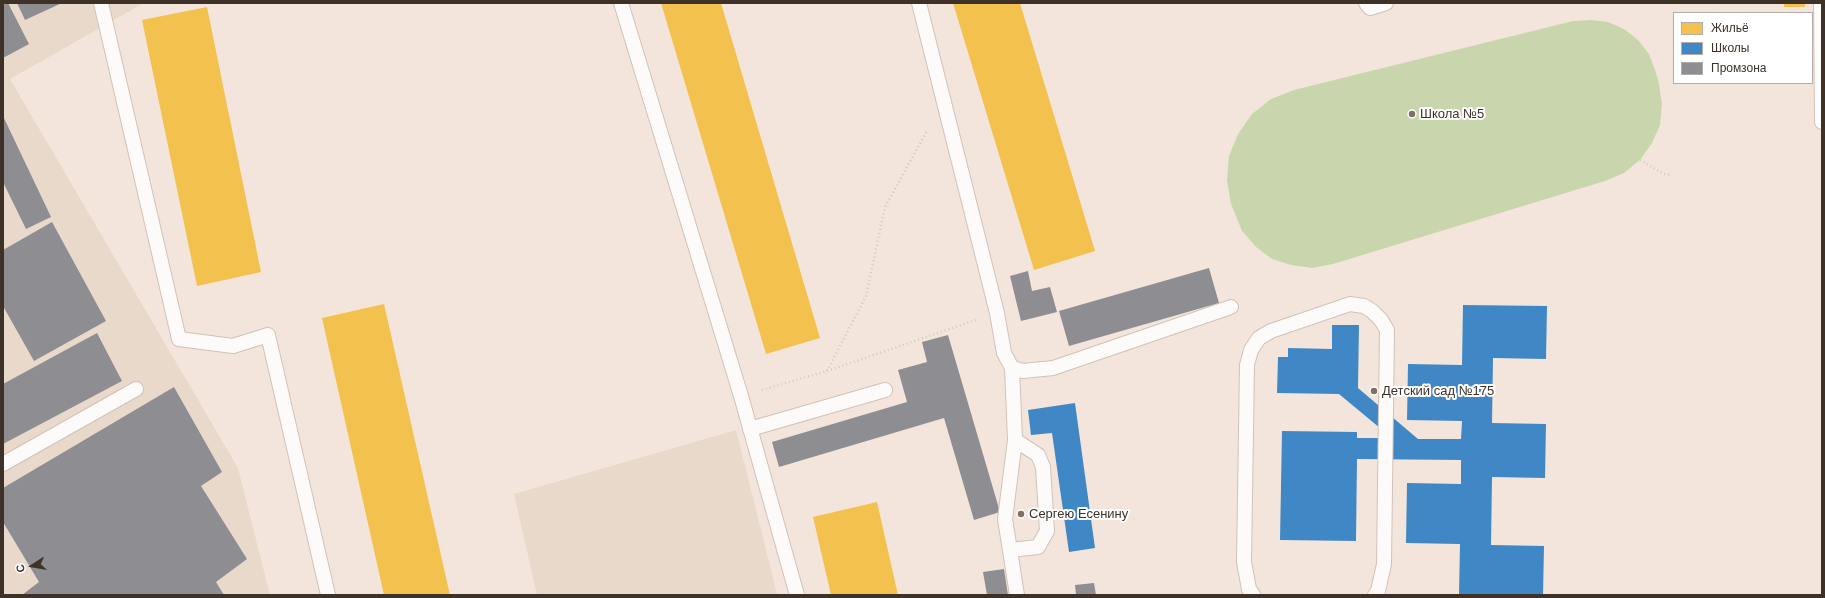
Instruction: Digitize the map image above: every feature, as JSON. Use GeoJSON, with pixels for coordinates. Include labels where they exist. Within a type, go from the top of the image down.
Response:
{"type":"FeatureCollection","features":[{"type":"Feature","properties":{"kind":"lane"},"geometry":{"type":"LineString","coordinates":[[101,3],[179,339],[233,346],[268,335],[328,595]]}},
{"type":"Feature","properties":{"kind":"lane"},"geometry":{"type":"LineString","coordinates":[[622,3],[741,396],[797,595]]}},
{"type":"Feature","properties":{"kind":"lane"},"geometry":{"type":"LineString","coordinates":[[919,3],[997,313],[1004,353],[1012,368],[1015,440],[1005,519],[1017,595]]}},
{"type":"Feature","properties":{"kind":"lane"},"geometry":{"type":"LineString","coordinates":[[1366,3],[1370,8],[1386,3]]}},
{"type":"Feature","properties":{"kind":"lane"},"geometry":{"type":"LineString","coordinates":[[1821,3],[1822,122]]}},
{"type":"Feature","properties":{"kind":"lane"},"geometry":{"type":"LineString","coordinates":[[1253,595],[1249,589],[1244,562],[1246,365],[1251,350],[1259,338],[1270,331],[1350,304],[1364,306],[1372,311],[1381,320],[1387,330],[1384,564],[1378,591],[1375,595]]}},
{"type":"Feature","properties":{"kind":"lane"},"geometry":{"type":"LineString","coordinates":[[1012,368],[1023,371],[1053,368],[1231,307]]}},
{"type":"Feature","properties":{"kind":"lane"},"geometry":{"type":"LineString","coordinates":[[3,464],[136,389]]}},
{"type":"Feature","properties":{"kind":"lane"},"geometry":{"type":"LineString","coordinates":[[750,429],[885,390]]}},
{"type":"Feature","properties":{"kind":"lane"},"geometry":{"type":"LineString","coordinates":[[1010,550],[1038,547],[1047,531],[1043,467],[1038,455],[1015,440]]}},
{"type":"Feature","properties":{"kind":"path"},"geometry":{"type":"LineString","coordinates":[[827,371],[866,296],[885,207],[943,102]]}},
{"type":"Feature","properties":{"kind":"path"},"geometry":{"type":"LineString","coordinates":[[1640,160],[1664,174],[1671,175]]}},
{"type":"Feature","properties":{"kind":"path"},"geometry":{"type":"LineString","coordinates":[[741,396],[827,371],[997,313]]}},
{"type":"Feature","properties":{"kind":"shaded area"},"geometry":{"type":"Polygon","coordinates":[[[3,3],[144,3],[10,79],[238,468],[270,595],[3,595],[3,3]]]}},
{"type":"Feature","properties":{"kind":"shaded area"},"geometry":{"type":"Polygon","coordinates":[[[736,430],[777,594],[537,595],[514,494],[736,430]]]}},
{"type":"Feature","properties":{"kind":"green space"},"geometry":{"type":"Polygon","coordinates":[[[1591,20],[1608,22],[1624,29],[1638,40],[1649,54],[1659,84],[1662,104],[1660,125],[1652,143],[1640,160],[1624,173],[1605,181],[1333,264],[1312,268],[1291,265],[1272,259],[1256,247],[1242,231],[1231,204],[1227,180],[1229,156],[1238,134],[1252,114],[1271,99],[1294,90],[1573,21],[1591,20]]]}},
{"type":"Feature","properties":{"kind":"building: Жильё"},"geometry":{"type":"Polygon","coordinates":[[[661,3],[721,3],[820,338],[766,354],[661,3]]]}},
{"type":"Feature","properties":{"kind":"building: Жильё"},"geometry":{"type":"Polygon","coordinates":[[[953,3],[1020,3],[1095,251],[1034,270],[953,3]]]}},
{"type":"Feature","properties":{"kind":"building: Жильё"},"geometry":{"type":"Polygon","coordinates":[[[1784,3],[1805,3],[1805,7],[1784,7],[1784,3]]]}},
{"type":"Feature","properties":{"kind":"building: Жильё"},"geometry":{"type":"Polygon","coordinates":[[[207,7],[261,272],[197,286],[142,20],[207,7]]]}},
{"type":"Feature","properties":{"kind":"building: Жильё"},"geometry":{"type":"Polygon","coordinates":[[[384,304],[450,595],[384,595],[322,318],[384,304]]]}},
{"type":"Feature","properties":{"kind":"building: Жильё"},"geometry":{"type":"Polygon","coordinates":[[[877,502],[898,595],[831,595],[813,517],[877,502]]]}},
{"type":"Feature","properties":{"kind":"building: Школы"},"geometry":{"type":"Polygon","coordinates":[[[1463,305],[1547,306],[1546,359],[1493,358],[1492,423],[1546,424],[1545,478],[1492,477],[1491,545],[1544,546],[1543,595],[1459,595],[1460,544],[1406,543],[1407,483],[1461,484],[1461,460],[1357,459],[1356,541],[1280,540],[1282,431],[1357,432],[1357,438],[1392,438],[1339,394],[1277,393],[1278,357],[1288,357],[1288,348],[1332,349],[1332,325],[1359,325],[1358,388],[1418,439],[1461,439],[1462,421],[1407,420],[1408,364],[1462,365],[1463,305]]]}},
{"type":"Feature","properties":{"kind":"building: Школы"},"geometry":{"type":"Polygon","coordinates":[[[1075,403],[1095,548],[1069,552],[1052,433],[1031,435],[1028,410],[1075,403]]]}},
{"type":"Feature","properties":{"kind":"building: Промзона"},"geometry":{"type":"Polygon","coordinates":[[[8,3],[29,44],[3,58],[3,5],[8,3]]]}},
{"type":"Feature","properties":{"kind":"building: Промзона"},"geometry":{"type":"Polygon","coordinates":[[[17,3],[62,3],[25,20],[17,3]]]}},
{"type":"Feature","properties":{"kind":"building: Промзона"},"geometry":{"type":"Polygon","coordinates":[[[3,116],[51,217],[26,229],[3,182],[3,116]]]}},
{"type":"Feature","properties":{"kind":"building: Промзона"},"geometry":{"type":"Polygon","coordinates":[[[52,222],[106,321],[34,361],[3,306],[3,250],[52,222]]]}},
{"type":"Feature","properties":{"kind":"building: Промзона"},"geometry":{"type":"Polygon","coordinates":[[[1209,268],[1219,303],[1069,346],[1059,311],[1209,268]]]}},
{"type":"Feature","properties":{"kind":"building: Промзона"},"geometry":{"type":"Polygon","coordinates":[[[1028,271],[1032,291],[1050,287],[1057,312],[1021,321],[1010,276],[1028,271]]]}},
{"type":"Feature","properties":{"kind":"building: Промзона"},"geometry":{"type":"Polygon","coordinates":[[[97,333],[122,381],[3,444],[3,384],[97,333]]]}},
{"type":"Feature","properties":{"kind":"building: Промзона"},"geometry":{"type":"Polygon","coordinates":[[[948,335],[1000,512],[974,520],[944,418],[779,467],[772,442],[907,402],[898,370],[927,362],[922,342],[948,335]]]}},
{"type":"Feature","properties":{"kind":"building: Промзона"},"geometry":{"type":"Polygon","coordinates":[[[174,387],[222,472],[201,486],[247,559],[216,582],[224,595],[22,595],[39,582],[3,522],[3,488],[174,387]]]}},
{"type":"Feature","properties":{"kind":"building: Промзона"},"geometry":{"type":"Polygon","coordinates":[[[1004,569],[1008,595],[987,595],[983,572],[1004,569]]]}},
{"type":"Feature","properties":{"kind":"building: Промзона"},"geometry":{"type":"Polygon","coordinates":[[[1094,583],[1096,595],[1076,595],[1075,585],[1094,583]]]}},
{"type":"Feature","properties":{"kind":"place","name":"Школа №5"},"geometry":{"type":"Point","coordinates":[1412,114]}},
{"type":"Feature","properties":{"kind":"place","name":"Детский сад №175"},"geometry":{"type":"Point","coordinates":[1374,391]}},
{"type":"Feature","properties":{"kind":"place","name":"Сергею Есенину"},"geometry":{"type":"Point","coordinates":[1021,514]}}]}
